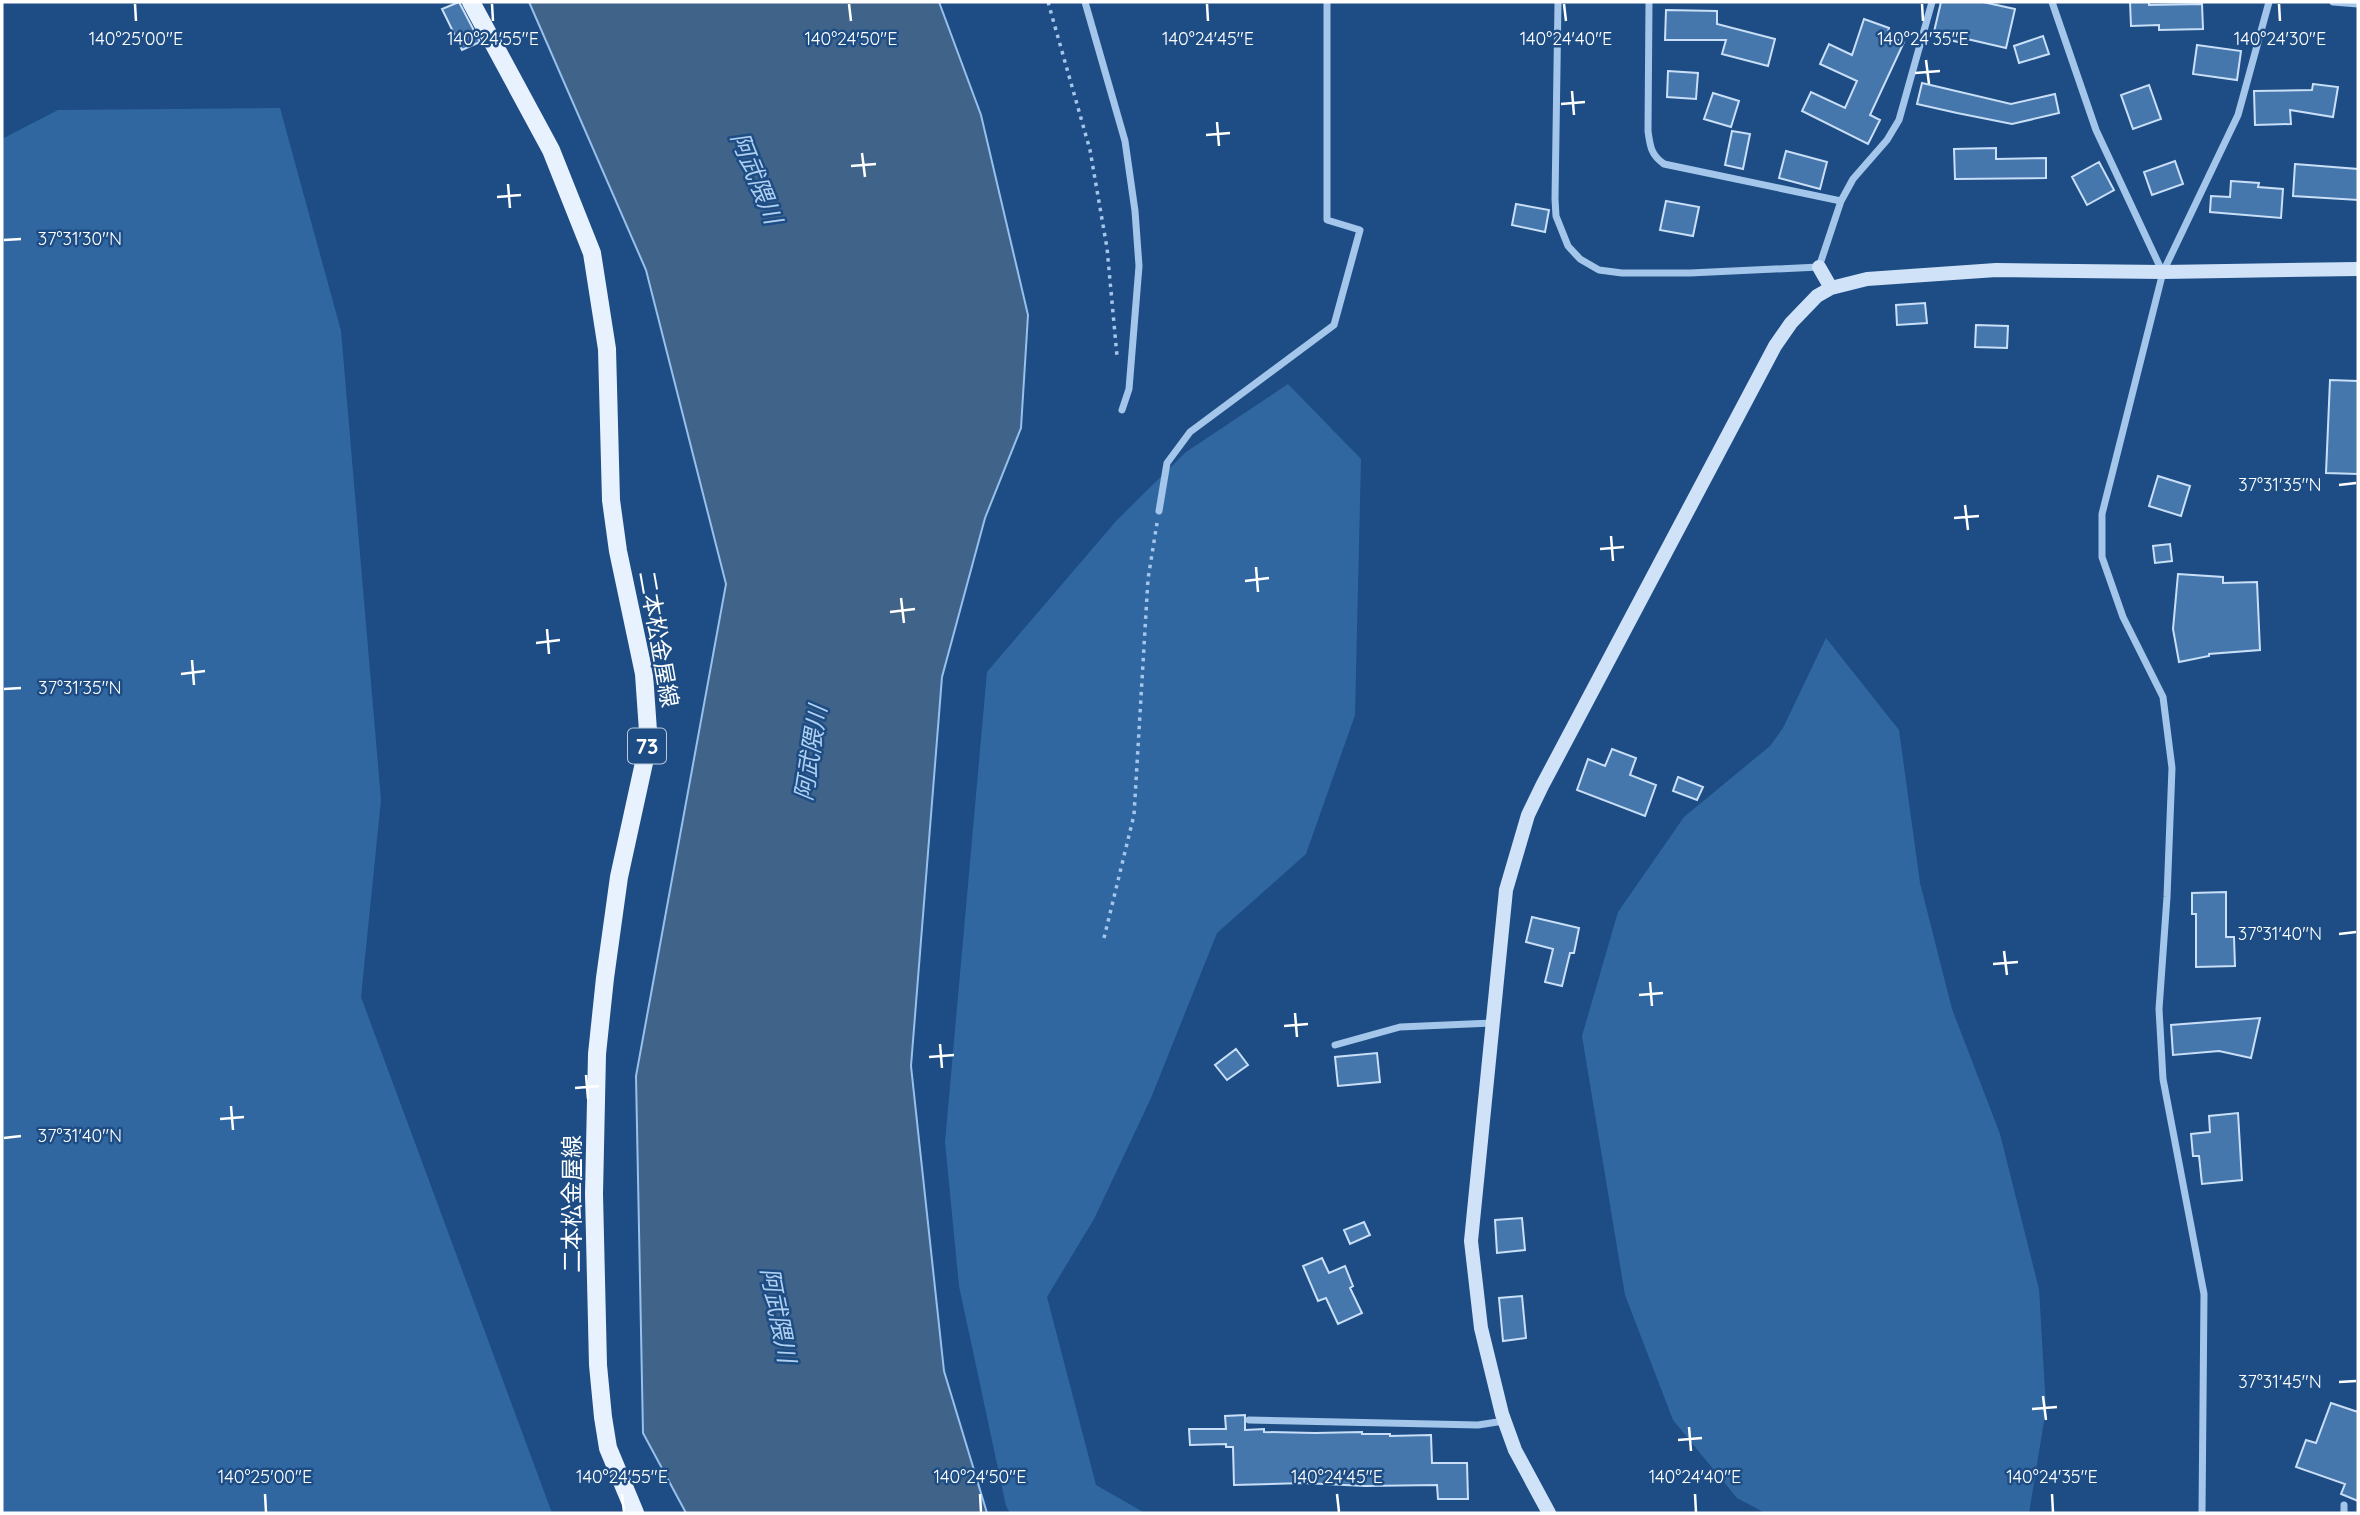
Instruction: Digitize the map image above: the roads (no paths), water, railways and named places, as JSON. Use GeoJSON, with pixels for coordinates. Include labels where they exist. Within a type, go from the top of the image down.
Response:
{"type":"FeatureCollection","features":[{"type":"Feature","properties":{"kind":"main road","name":"二本松金屋線"},"geometry":{"type":"LineString","coordinates":[[471,2],[551,150],[592,253],[607,349],[609,475],[614,522],[644,674],[647,749],[619,877],[597,1054],[594,1194],[597,1326],[603,1417],[608,1448],[635,1513]]}},
{"type":"Feature","properties":{"kind":"street"},"geometry":{"type":"LineString","coordinates":[[1085,2],[1125,141],[1135,211],[1139,266],[1129,389],[1122,410]]}},
{"type":"Feature","properties":{"kind":"street"},"geometry":{"type":"LineString","coordinates":[[1159,511],[1167,463],[1190,432],[1334,325],[1360,230],[1326,220],[1326,2]]}},
{"type":"Feature","properties":{"kind":"street"},"geometry":{"type":"LineString","coordinates":[[1558,2],[1554,169],[1556,216],[1568,246],[1580,260],[1599,270],[1622,273],[1819,267]]}},
{"type":"Feature","properties":{"kind":"street"},"geometry":{"type":"LineString","coordinates":[[1650,2],[1648,131],[1650,147],[1655,157],[1664,164],[1841,201]]}},
{"type":"Feature","properties":{"kind":"street"},"geometry":{"type":"LineString","coordinates":[[1831,288],[1819,267],[1841,201],[1853,179],[1887,140],[1899,120],[1931,2]]}},
{"type":"Feature","properties":{"kind":"street"},"geometry":{"type":"LineString","coordinates":[[2052,2],[2096,130],[2162,272]]}},
{"type":"Feature","properties":{"kind":"street"},"geometry":{"type":"LineString","coordinates":[[2202,1513],[2204,1294],[2163,1079],[2159,1009],[2172,768],[2163,697],[2123,617],[2102,557],[2102,514],[2162,272],[2238,115],[2269,2]]}},
{"type":"Feature","properties":{"kind":"street"},"geometry":{"type":"LineString","coordinates":[[2333,2],[2358,4]]}},
{"type":"Feature","properties":{"kind":"street"},"geometry":{"type":"LineString","coordinates":[[1549,1513],[1515,1450],[1504,1420],[1481,1328],[1471,1241],[1506,890],[1528,815],[1542,786],[1775,346],[1817,296],[1831,288],[1867,279],[1957,272],[2358,269]]}},
{"type":"Feature","properties":{"kind":"street"},"geometry":{"type":"LineString","coordinates":[[1335,1045],[1400,1027],[1492,1023]]}},
{"type":"Feature","properties":{"kind":"street"},"geometry":{"type":"LineString","coordinates":[[1249,1420],[1478,1425],[1504,1420]]}},
{"type":"Feature","properties":{"kind":"water","name":"阿武隈川"},"geometry":{"type":"Polygon","coordinates":[[[529,2],[939,2],[981,115],[1028,315],[1021,428],[985,518],[942,677],[911,1066],[944,1371],[987,1513],[686,1513],[643,1433],[636,1076],[726,584],[646,270],[529,2]]]}}]}
